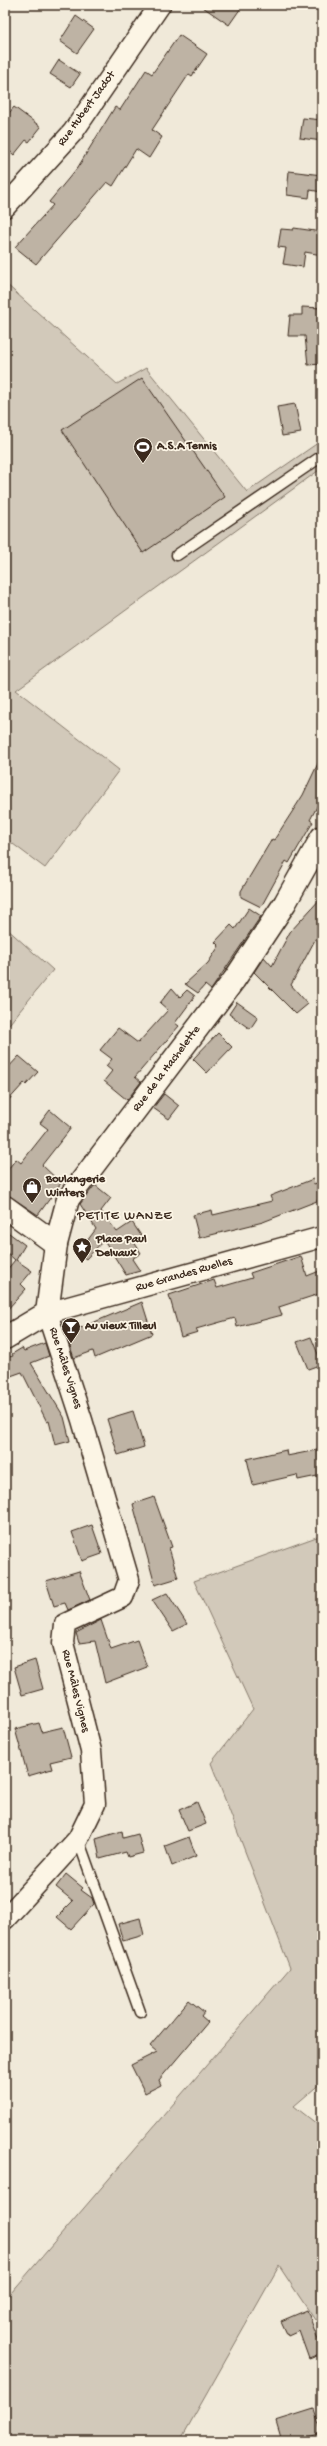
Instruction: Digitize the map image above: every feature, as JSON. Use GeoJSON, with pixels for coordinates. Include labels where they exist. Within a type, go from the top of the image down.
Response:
{"type":"FeatureCollection","features":[{"type":"Feature","properties":{"kind":"street","name":"Rue Hubert Jadot"},"geometry":{"type":"LineString","coordinates":[[5,207],[73,132],[160,5]]}},
{"type":"Feature","properties":{"kind":"street","name":"Rue de la Hachelette"},"geometry":{"type":"LineString","coordinates":[[46,1312],[56,1244],[68,1199],[234,980],[285,903],[322,837]]}},
{"type":"Feature","properties":{"kind":"street"},"geometry":{"type":"LineString","coordinates":[[5,1207],[56,1244]]}},
{"type":"Feature","properties":{"kind":"street","name":"Rue Grandes Ruelles"},"geometry":{"type":"LineString","coordinates":[[46,1312],[322,1237]]}},
{"type":"Feature","properties":{"kind":"street"},"geometry":{"type":"LineString","coordinates":[[5,1338],[46,1312]]}},
{"type":"Feature","properties":{"kind":"street","name":"Rue Mâles Vignes"},"geometry":{"type":"LineString","coordinates":[[5,1919],[78,1839],[95,1804],[91,1751],[63,1643],[65,1624],[123,1597],[129,1580],[82,1420],[46,1312]]}},
{"type":"Feature","properties":{"kind":"lane"},"geometry":{"type":"LineString","coordinates":[[177,555],[322,456]]}},
{"type":"Feature","properties":{"kind":"lane"},"geometry":{"type":"LineString","coordinates":[[78,1839],[140,2012]]}},
{"type":"Feature","properties":{"kind":"shaded area"},"geometry":{"type":"Polygon","coordinates":[[[5,283],[117,384],[146,368],[247,492],[322,440],[322,468],[16,690],[119,770],[45,868],[5,838],[5,283]]]}},
{"type":"Feature","properties":{"kind":"shaded area"},"geometry":{"type":"Polygon","coordinates":[[[5,927],[53,970],[6,1028],[5,1027],[5,927]]]}},
{"type":"Feature","properties":{"kind":"shaded area"},"geometry":{"type":"Polygon","coordinates":[[[322,1535],[322,2082],[294,2106],[322,2128],[322,2314],[315,2320],[279,2266],[180,2441],[5,2441],[5,2300],[290,1968],[211,1763],[253,1709],[194,1581],[322,1535]]]}},
{"type":"Feature","properties":{"kind":"building"},"geometry":{"type":"Polygon","coordinates":[[[200,5],[243,5],[229,25],[200,5]]]}},
{"type":"Feature","properties":{"kind":"building"},"geometry":{"type":"Polygon","coordinates":[[[76,16],[94,29],[77,53],[60,41],[76,16]]]}},
{"type":"Feature","properties":{"kind":"building"},"geometry":{"type":"Polygon","coordinates":[[[179,35],[207,54],[192,76],[189,74],[152,130],[162,137],[149,158],[136,149],[113,186],[107,182],[36,264],[15,247],[53,205],[49,202],[78,167],[115,107],[120,110],[146,70],[152,74],[179,35]]]}},
{"type":"Feature","properties":{"kind":"building"},"geometry":{"type":"Polygon","coordinates":[[[59,60],[80,74],[71,87],[50,74],[59,60]]]}},
{"type":"Feature","properties":{"kind":"building"},"geometry":{"type":"Polygon","coordinates":[[[14,107],[41,127],[29,142],[26,140],[14,155],[5,147],[5,118],[14,107]]]}},
{"type":"Feature","properties":{"kind":"building"},"geometry":{"type":"Polygon","coordinates":[[[303,118],[322,120],[322,141],[300,138],[303,118]]]}},
{"type":"Feature","properties":{"kind":"building"},"geometry":{"type":"Polygon","coordinates":[[[289,171],[322,175],[322,192],[310,190],[309,198],[287,195],[289,171]]]}},
{"type":"Feature","properties":{"kind":"building"},"geometry":{"type":"Polygon","coordinates":[[[294,228],[322,232],[322,255],[305,252],[303,267],[283,264],[286,248],[278,247],[281,229],[293,230],[294,228]]]}},
{"type":"Feature","properties":{"kind":"building"},"geometry":{"type":"Polygon","coordinates":[[[302,307],[322,308],[322,364],[308,365],[305,336],[288,336],[290,315],[302,315],[302,307]]]}},
{"type":"Feature","properties":{"kind":"building","name":"A.S.A Tennis"},"geometry":{"type":"Polygon","coordinates":[[[142,378],[225,497],[143,553],[62,430],[142,378]]]}},
{"type":"Feature","properties":{"kind":"building"},"geometry":{"type":"Polygon","coordinates":[[[295,404],[301,433],[282,436],[277,407],[295,404]]]}},
{"type":"Feature","properties":{"kind":"building"},"geometry":{"type":"Polygon","coordinates":[[[322,755],[322,797],[310,820],[313,822],[289,863],[286,861],[261,907],[241,897],[241,891],[272,839],[274,840],[303,795],[322,755]]]}},
{"type":"Feature","properties":{"kind":"building"},"geometry":{"type":"Polygon","coordinates":[[[322,897],[322,945],[316,938],[291,985],[308,1004],[296,1014],[254,972],[264,957],[272,966],[290,932],[322,897]]]}},
{"type":"Feature","properties":{"kind":"building"},"geometry":{"type":"Polygon","coordinates":[[[249,908],[261,916],[211,990],[205,985],[198,993],[185,984],[208,963],[219,946],[215,942],[231,925],[235,929],[249,908]]]}},
{"type":"Feature","properties":{"kind":"building"},"geometry":{"type":"Polygon","coordinates":[[[172,988],[180,997],[187,990],[195,996],[175,1023],[179,1026],[135,1077],[141,1082],[127,1100],[104,1081],[112,1071],[106,1066],[112,1059],[100,1050],[118,1028],[138,1043],[168,1010],[160,1003],[172,988]]]}},
{"type":"Feature","properties":{"kind":"building"},"geometry":{"type":"Polygon","coordinates":[[[237,1002],[258,1017],[250,1029],[229,1014],[237,1002]]]}},
{"type":"Feature","properties":{"kind":"building"},"geometry":{"type":"Polygon","coordinates":[[[218,1033],[232,1047],[207,1073],[193,1059],[218,1033]]]}},
{"type":"Feature","properties":{"kind":"building"},"geometry":{"type":"Polygon","coordinates":[[[19,1056],[38,1072],[26,1085],[24,1083],[5,1104],[5,1071],[19,1056]]]}},
{"type":"Feature","properties":{"kind":"building"},"geometry":{"type":"Polygon","coordinates":[[[164,1094],[179,1106],[169,1119],[153,1108],[164,1094]]]}},
{"type":"Feature","properties":{"kind":"building"},"geometry":{"type":"Polygon","coordinates":[[[50,1110],[71,1128],[42,1165],[61,1183],[38,1215],[5,1193],[5,1173],[16,1159],[21,1163],[48,1129],[40,1123],[50,1110]]]}},
{"type":"Feature","properties":{"kind":"building"},"geometry":{"type":"Polygon","coordinates":[[[313,1179],[314,1184],[322,1181],[322,1199],[263,1222],[199,1238],[193,1215],[212,1210],[213,1215],[272,1201],[270,1196],[313,1179]]]}},
{"type":"Feature","properties":{"kind":"building"},"geometry":{"type":"Polygon","coordinates":[[[95,1185],[111,1198],[101,1211],[117,1232],[132,1222],[142,1237],[134,1242],[141,1253],[132,1259],[140,1271],[126,1275],[104,1240],[86,1259],[78,1253],[96,1229],[80,1204],[95,1185]]]}},
{"type":"Feature","properties":{"kind":"building"},"geometry":{"type":"Polygon","coordinates":[[[5,1230],[25,1245],[16,1260],[32,1271],[21,1284],[26,1289],[5,1312],[5,1272],[15,1260],[5,1251],[5,1230]]]}},
{"type":"Feature","properties":{"kind":"building"},"geometry":{"type":"Polygon","coordinates":[[[301,1256],[307,1276],[322,1270],[322,1293],[279,1307],[282,1315],[237,1327],[235,1318],[196,1329],[198,1332],[181,1337],[169,1295],[214,1280],[217,1288],[252,1278],[250,1273],[301,1256]]]}},
{"type":"Feature","properties":{"kind":"building"},"geometry":{"type":"Polygon","coordinates":[[[142,1302],[152,1334],[95,1358],[93,1351],[74,1358],[66,1334],[142,1302]]]}},
{"type":"Feature","properties":{"kind":"building"},"geometry":{"type":"Polygon","coordinates":[[[311,1337],[322,1364],[308,1369],[297,1342],[311,1337]]]}},
{"type":"Feature","properties":{"kind":"building"},"geometry":{"type":"Polygon","coordinates":[[[45,1343],[49,1356],[31,1363],[64,1417],[70,1441],[55,1445],[49,1421],[47,1422],[22,1372],[5,1378],[5,1358],[13,1356],[12,1354],[22,1348],[24,1351],[45,1343]]]}},
{"type":"Feature","properties":{"kind":"building"},"geometry":{"type":"Polygon","coordinates":[[[133,1411],[144,1447],[118,1455],[107,1419],[133,1411]]]}},
{"type":"Feature","properties":{"kind":"building"},"geometry":{"type":"Polygon","coordinates":[[[322,1449],[322,1475],[298,1480],[297,1475],[253,1485],[247,1459],[286,1450],[287,1456],[322,1449]]]}},
{"type":"Feature","properties":{"kind":"building"},"geometry":{"type":"Polygon","coordinates":[[[154,1497],[172,1547],[169,1548],[178,1578],[155,1585],[133,1504],[154,1497]]]}},
{"type":"Feature","properties":{"kind":"building"},"geometry":{"type":"Polygon","coordinates":[[[92,1525],[102,1554],[82,1561],[72,1532],[92,1525]]]}},
{"type":"Feature","properties":{"kind":"building"},"geometry":{"type":"Polygon","coordinates":[[[79,1571],[90,1600],[68,1610],[65,1603],[54,1606],[46,1581],[79,1571]]]}},
{"type":"Feature","properties":{"kind":"building"},"geometry":{"type":"Polygon","coordinates":[[[167,1593],[187,1624],[173,1631],[152,1600],[167,1593]]]}},
{"type":"Feature","properties":{"kind":"building"},"geometry":{"type":"Polygon","coordinates":[[[101,1620],[111,1649],[137,1640],[147,1667],[105,1683],[95,1641],[79,1643],[76,1633],[101,1620]]]}},
{"type":"Feature","properties":{"kind":"building"},"geometry":{"type":"Polygon","coordinates":[[[35,1660],[43,1689],[22,1695],[14,1667],[35,1660]]]}},
{"type":"Feature","properties":{"kind":"building"},"geometry":{"type":"Polygon","coordinates":[[[39,1723],[42,1732],[63,1727],[71,1757],[50,1762],[52,1769],[28,1776],[15,1729],[39,1723]]]}},
{"type":"Feature","properties":{"kind":"building"},"geometry":{"type":"Polygon","coordinates":[[[197,1802],[206,1824],[188,1831],[179,1810],[197,1802]]]}},
{"type":"Feature","properties":{"kind":"building"},"geometry":{"type":"Polygon","coordinates":[[[122,1831],[123,1838],[138,1834],[143,1853],[128,1857],[126,1852],[100,1859],[96,1839],[122,1831]]]}},
{"type":"Feature","properties":{"kind":"building"},"geometry":{"type":"Polygon","coordinates":[[[189,1837],[196,1856],[172,1866],[165,1846],[189,1837]]]}},
{"type":"Feature","properties":{"kind":"building"},"geometry":{"type":"Polygon","coordinates":[[[66,1874],[83,1888],[81,1890],[92,1898],[94,1904],[71,1929],[57,1917],[73,1901],[56,1887],[66,1874]]]}},
{"type":"Feature","properties":{"kind":"building"},"geometry":{"type":"Polygon","coordinates":[[[140,1918],[144,1935],[123,1941],[118,1924],[140,1918]]]}},
{"type":"Feature","properties":{"kind":"building"},"geometry":{"type":"Polygon","coordinates":[[[189,2000],[204,2012],[201,2016],[208,2022],[159,2080],[161,2085],[145,2093],[131,2065],[157,2052],[150,2046],[189,2000]]]}},
{"type":"Feature","properties":{"kind":"building"},"geometry":{"type":"Polygon","coordinates":[[[307,2310],[322,2350],[322,2354],[309,2359],[299,2331],[288,2336],[281,2321],[307,2310]]]}},
{"type":"Feature","properties":{"kind":"building"},"geometry":{"type":"Polygon","coordinates":[[[314,2409],[322,2433],[295,2441],[282,2441],[276,2421],[314,2409]]]}},
{"type":"Feature","properties":{"kind":"place","name":"A.S.A Tennis"},"geometry":{"type":"Point","coordinates":[143,464]}},
{"type":"Feature","properties":{"kind":"place","name":"Boulangerie Winters"},"geometry":{"type":"Point","coordinates":[32,1204]}},
{"type":"Feature","properties":{"kind":"place","name":"Place Paul Delvaux"},"geometry":{"type":"Point","coordinates":[82,1264]}},
{"type":"Feature","properties":{"kind":"place","name":"Au vieux Tilleul"},"geometry":{"type":"Point","coordinates":[71,1344]}},
{"type":"Feature","properties":{"kind":"district","name":"PETITE WANZE"},"geometry":{"type":"Point","coordinates":[125,1216]}}]}
